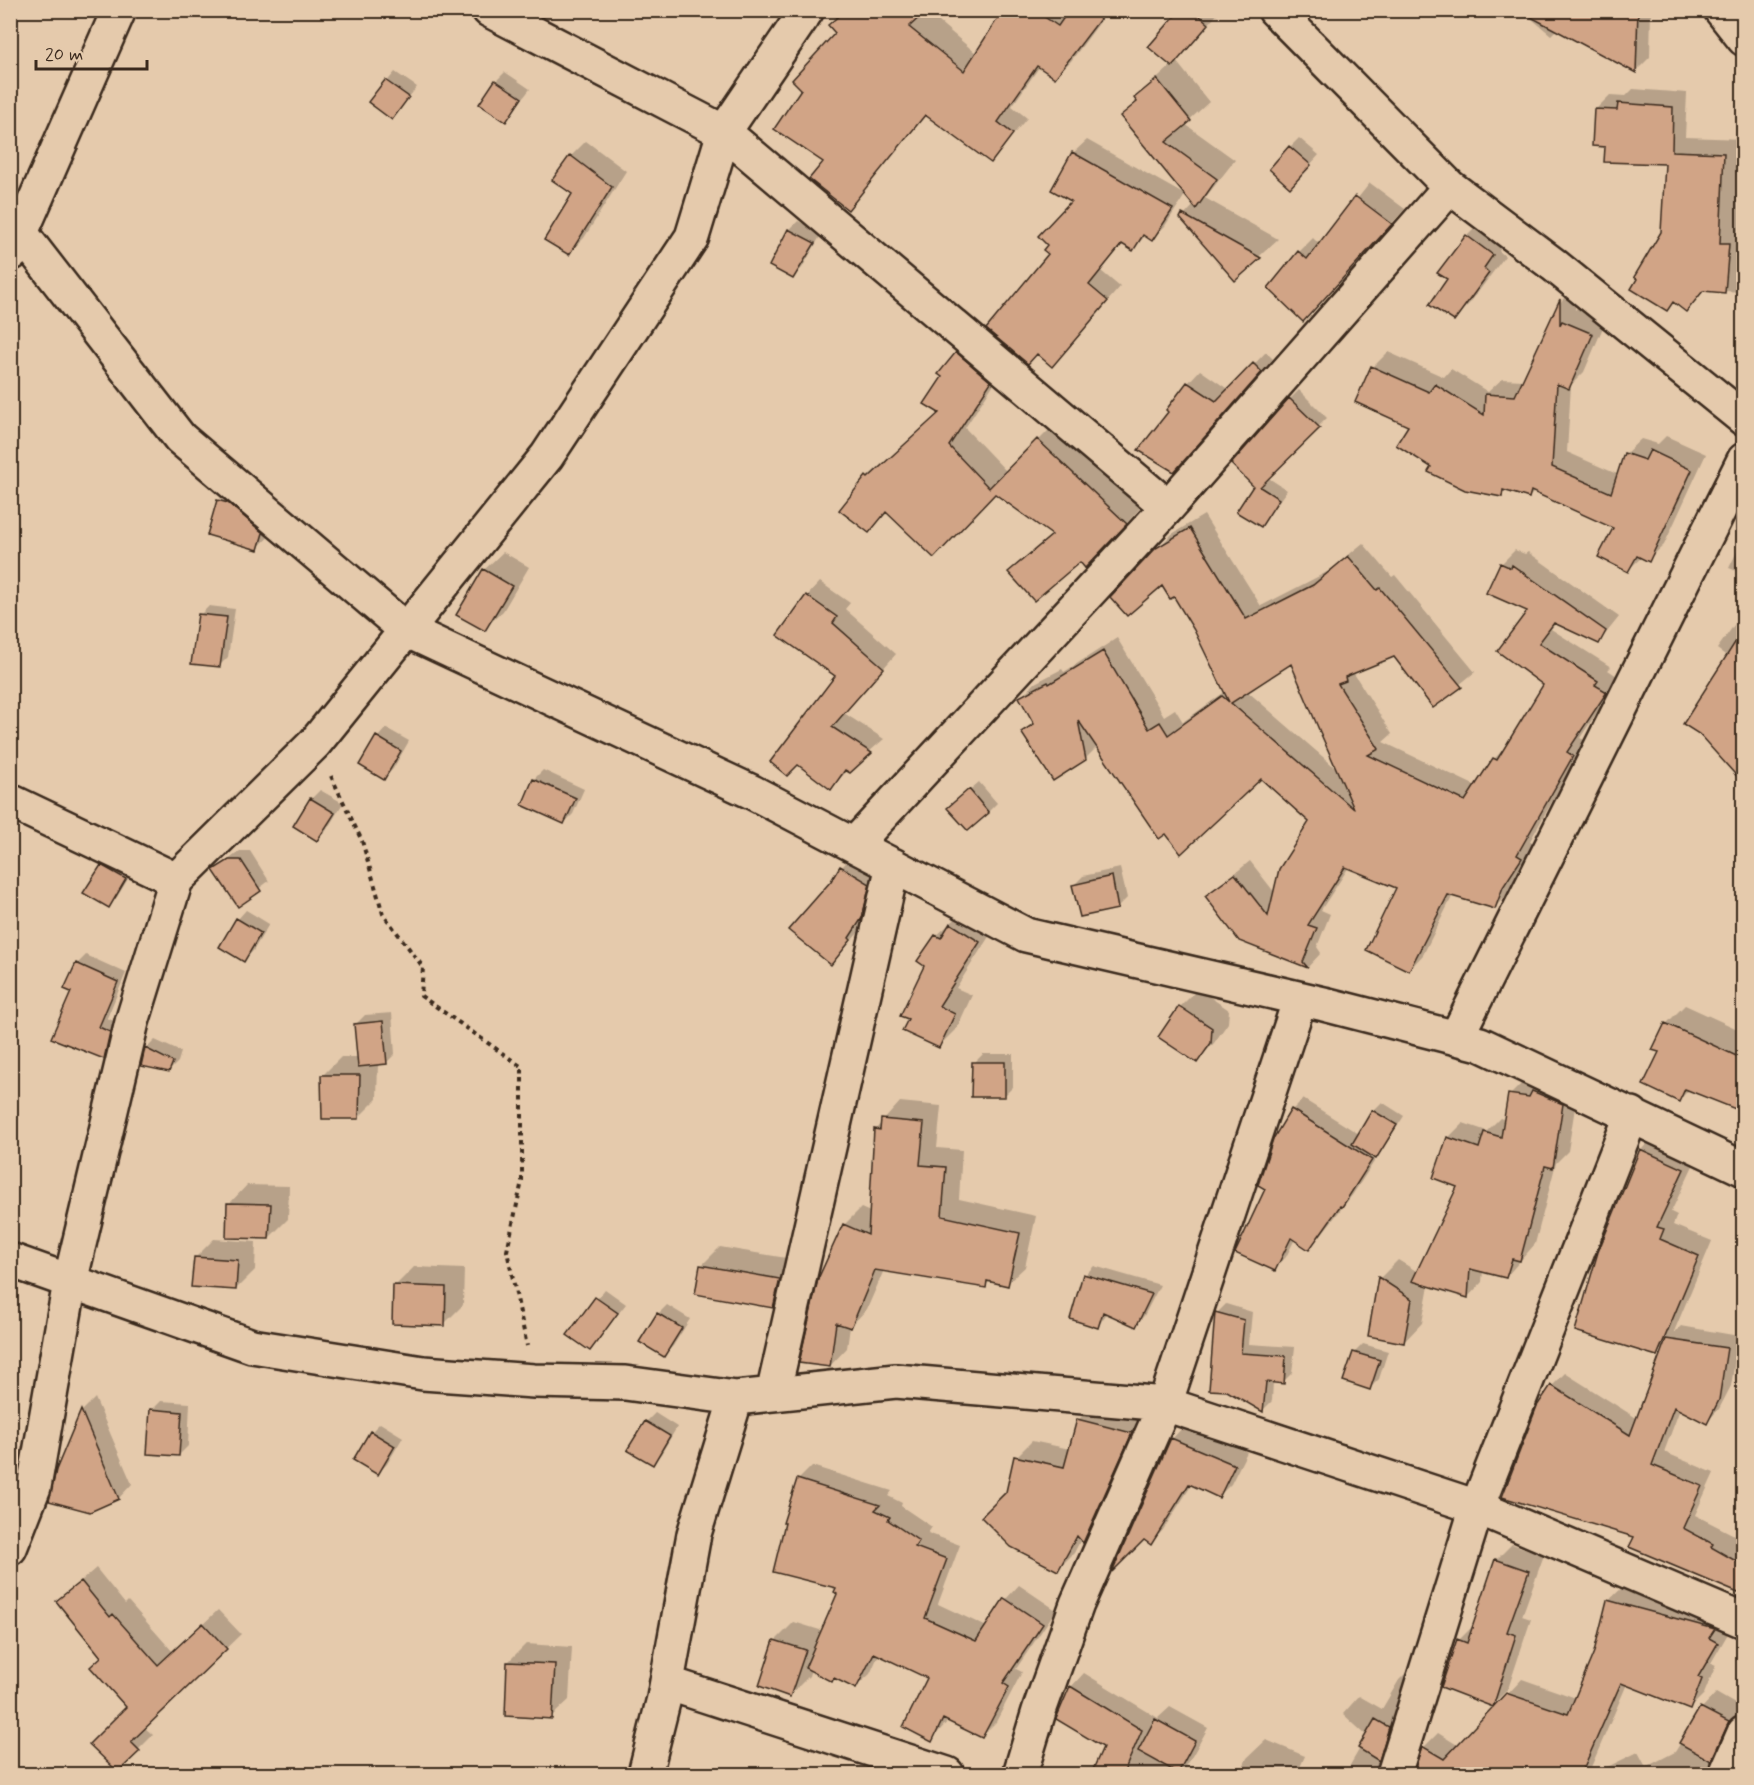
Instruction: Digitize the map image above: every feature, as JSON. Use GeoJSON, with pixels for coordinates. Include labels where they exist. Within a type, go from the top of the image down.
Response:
{"type":"FeatureCollection","features":[{"type":"Feature","properties":{"kind":"street"},"geometry":{"type":"LineString","coordinates":[[119,10],[16,244],[180,438],[406,630],[752,792],[1026,935],[1480,1044],[1632,1114],[1743,1169]]}},
{"type":"Feature","properties":{"kind":"street"},"geometry":{"type":"LineString","coordinates":[[489,10],[724,132],[1167,507]]}},
{"type":"Feature","properties":{"kind":"street"},"geometry":{"type":"LineString","coordinates":[[10,1548],[34,1487],[70,1282],[132,1022],[176,880],[315,743],[547,456],[692,237],[724,132],[807,10]]}},
{"type":"Feature","properties":{"kind":"street"},"geometry":{"type":"LineString","coordinates":[[1275,10],[1450,187],[1554,265],[1743,418]]}},
{"type":"Feature","properties":{"kind":"street"},"geometry":{"type":"LineString","coordinates":[[1721,10],[1743,39]]}},
{"type":"Feature","properties":{"kind":"street"},"geometry":{"type":"LineString","coordinates":[[854,845],[1167,507],[1450,187]]}},
{"type":"Feature","properties":{"kind":"street"},"geometry":{"type":"LineString","coordinates":[[1456,1038],[1743,460]]}},
{"type":"Feature","properties":{"kind":"street"},"geometry":{"type":"LineString","coordinates":[[10,801],[176,880]]}},
{"type":"Feature","properties":{"kind":"street"},"geometry":{"type":"LineString","coordinates":[[773,1394],[893,865]]}},
{"type":"Feature","properties":{"kind":"street"},"geometry":{"type":"LineString","coordinates":[[1020,1774],[1039,1711],[1077,1604],[1165,1404],[1300,999]]}},
{"type":"Feature","properties":{"kind":"street"},"geometry":{"type":"LineString","coordinates":[[1394,1774],[1477,1507],[1632,1114]]}},
{"type":"Feature","properties":{"kind":"street"},"geometry":{"type":"LineString","coordinates":[[10,1260],[252,1346],[423,1372],[534,1381],[625,1383],[736,1398],[896,1381],[1165,1404],[1477,1507],[1743,1621]]}},
{"type":"Feature","properties":{"kind":"street"},"geometry":{"type":"LineString","coordinates":[[645,1774],[667,1683],[694,1534],[736,1398]]}},
{"type":"Feature","properties":{"kind":"street"},"geometry":{"type":"LineString","coordinates":[[667,1683],[947,1774]]}},
{"type":"Feature","properties":{"kind":"street"},"geometry":{"type":"LineString","coordinates":[[1726,1774],[1743,1733]]}},
{"type":"Feature","properties":{"kind":"path"},"geometry":{"type":"LineString","coordinates":[[315,743],[362,840],[383,914],[423,967],[421,996],[522,1067],[522,1181],[507,1251],[534,1381]]}},
{"type":"Feature","properties":{"kind":"building"},"geometry":{"type":"Polygon","coordinates":[[[846,10],[927,10],[909,27],[964,71],[1003,10],[1034,10],[1058,26],[1069,10],[1107,10],[1055,78],[1037,66],[998,122],[1013,134],[991,163],[925,115],[848,210],[809,179],[823,162],[774,129],[801,89],[792,80],[835,33],[828,25],[846,10]]]}},
{"type":"Feature","properties":{"kind":"building"},"geometry":{"type":"Polygon","coordinates":[[[1180,10],[1193,10],[1209,24],[1172,67],[1148,47],[1180,10]]]}},
{"type":"Feature","properties":{"kind":"building"},"geometry":{"type":"Polygon","coordinates":[[[1518,10],[1638,10],[1636,73],[1518,10]]]}},
{"type":"Feature","properties":{"kind":"building"},"geometry":{"type":"Polygon","coordinates":[[[1157,79],[1191,121],[1166,142],[1217,179],[1196,209],[1120,116],[1137,102],[1134,98],[1157,79]]]}},
{"type":"Feature","properties":{"kind":"building"},"geometry":{"type":"Polygon","coordinates":[[[385,80],[409,97],[392,120],[368,102],[385,80]]]}},
{"type":"Feature","properties":{"kind":"building"},"geometry":{"type":"Polygon","coordinates":[[[495,80],[522,98],[506,122],[479,104],[495,80]]]}},
{"type":"Feature","properties":{"kind":"building"},"geometry":{"type":"Polygon","coordinates":[[[1618,103],[1673,107],[1672,151],[1724,153],[1720,244],[1729,244],[1725,293],[1703,291],[1686,312],[1673,302],[1667,311],[1631,289],[1637,279],[1634,277],[1661,232],[1665,164],[1604,162],[1605,147],[1592,146],[1594,109],[1617,110],[1618,103]]]}},
{"type":"Feature","properties":{"kind":"building"},"geometry":{"type":"Polygon","coordinates":[[[1289,146],[1311,165],[1290,188],[1269,169],[1289,146]]]}},
{"type":"Feature","properties":{"kind":"building"},"geometry":{"type":"Polygon","coordinates":[[[1072,152],[1173,209],[1152,241],[1143,235],[1133,251],[1122,244],[1089,285],[1108,301],[1052,367],[1037,354],[1028,364],[986,329],[1048,254],[1043,250],[1047,245],[1038,236],[1071,201],[1051,190],[1072,152]]]}},
{"type":"Feature","properties":{"kind":"building"},"geometry":{"type":"Polygon","coordinates":[[[570,155],[612,187],[569,255],[544,240],[572,194],[552,180],[570,155]]]}},
{"type":"Feature","properties":{"kind":"building"},"geometry":{"type":"Polygon","coordinates":[[[1355,196],[1392,224],[1303,322],[1268,288],[1298,251],[1307,259],[1355,196]]]}},
{"type":"Feature","properties":{"kind":"building"},"geometry":{"type":"Polygon","coordinates":[[[1182,214],[1261,258],[1235,281],[1180,218],[1182,214]]]}},
{"type":"Feature","properties":{"kind":"building"},"geometry":{"type":"Polygon","coordinates":[[[788,229],[815,243],[793,279],[769,266],[788,229]]]}},
{"type":"Feature","properties":{"kind":"building"},"geometry":{"type":"Polygon","coordinates":[[[1466,235],[1493,255],[1484,268],[1489,273],[1454,321],[1429,305],[1447,279],[1437,273],[1466,235]]]}},
{"type":"Feature","properties":{"kind":"building"},"geometry":{"type":"Polygon","coordinates":[[[1560,299],[1560,325],[1562,321],[1593,334],[1569,389],[1557,384],[1552,467],[1611,493],[1624,453],[1645,460],[1650,450],[1692,470],[1649,562],[1637,556],[1628,572],[1598,557],[1613,528],[1531,491],[1529,498],[1503,490],[1502,497],[1465,490],[1428,472],[1431,467],[1396,445],[1408,426],[1355,402],[1371,366],[1429,392],[1435,384],[1484,415],[1485,394],[1515,396],[1560,299]]]}},
{"type":"Feature","properties":{"kind":"building"},"geometry":{"type":"Polygon","coordinates":[[[956,352],[991,382],[949,446],[989,488],[1037,439],[1127,524],[1085,568],[1080,562],[1034,601],[1008,572],[1052,535],[995,494],[934,558],[886,512],[869,533],[839,510],[866,476],[868,478],[939,413],[924,404],[942,377],[938,374],[956,352]]]}},
{"type":"Feature","properties":{"kind":"building"},"geometry":{"type":"Polygon","coordinates":[[[1253,363],[1262,372],[1174,472],[1138,450],[1168,412],[1166,410],[1187,382],[1216,401],[1253,363]]]}},
{"type":"Feature","properties":{"kind":"building"},"geometry":{"type":"Polygon","coordinates":[[[1289,398],[1320,428],[1260,487],[1279,499],[1261,527],[1236,512],[1253,486],[1231,464],[1289,398]]]}},
{"type":"Feature","properties":{"kind":"building"},"geometry":{"type":"Polygon","coordinates":[[[217,500],[228,503],[263,533],[258,550],[207,535],[217,500]]]}},
{"type":"Feature","properties":{"kind":"building"},"geometry":{"type":"Polygon","coordinates":[[[1190,528],[1246,619],[1313,585],[1348,556],[1377,590],[1380,588],[1462,687],[1433,708],[1394,657],[1345,677],[1346,681],[1338,684],[1379,749],[1368,755],[1465,801],[1493,758],[1497,760],[1543,685],[1497,651],[1527,611],[1486,593],[1500,563],[1511,568],[1512,565],[1606,631],[1599,644],[1554,623],[1539,643],[1598,681],[1595,685],[1607,692],[1567,752],[1573,756],[1517,855],[1522,858],[1503,887],[1495,909],[1448,895],[1409,971],[1366,950],[1396,888],[1345,867],[1308,925],[1317,928],[1303,962],[1308,968],[1239,941],[1205,896],[1235,874],[1268,916],[1279,869],[1309,822],[1261,779],[1181,854],[1166,834],[1159,839],[1078,720],[1086,760],[1053,781],[1021,732],[1034,724],[1019,697],[1048,682],[1049,684],[1103,651],[1149,729],[1160,722],[1168,735],[1222,696],[1229,702],[1194,630],[1174,597],[1170,599],[1162,586],[1127,616],[1110,597],[1156,548],[1190,528]],[[1291,664],[1231,703],[1354,809],[1291,664]]]}},
{"type":"Feature","properties":{"kind":"building"},"geometry":{"type":"Polygon","coordinates":[[[483,569],[512,586],[485,631],[456,615],[483,569]]]}},
{"type":"Feature","properties":{"kind":"building"},"geometry":{"type":"Polygon","coordinates":[[[806,595],[837,617],[833,623],[884,668],[832,727],[872,753],[850,773],[845,770],[831,790],[798,765],[787,776],[770,762],[835,676],[777,635],[806,595]]]}},
{"type":"Feature","properties":{"kind":"building"},"geometry":{"type":"Polygon","coordinates":[[[198,614],[227,617],[220,667],[191,664],[198,614]]]}},
{"type":"Feature","properties":{"kind":"building"},"geometry":{"type":"Polygon","coordinates":[[[1743,630],[1743,783],[1699,734],[1683,724],[1743,630]]]}},
{"type":"Feature","properties":{"kind":"building"},"geometry":{"type":"Polygon","coordinates":[[[376,736],[401,751],[384,780],[359,765],[376,736]]]}},
{"type":"Feature","properties":{"kind":"building"},"geometry":{"type":"Polygon","coordinates":[[[533,779],[576,798],[564,824],[522,805],[533,779]]]}},
{"type":"Feature","properties":{"kind":"building"},"geometry":{"type":"Polygon","coordinates":[[[969,789],[989,813],[968,831],[947,808],[969,789]]]}},
{"type":"Feature","properties":{"kind":"building"},"geometry":{"type":"Polygon","coordinates":[[[310,798],[335,813],[317,841],[293,826],[310,798]]]}},
{"type":"Feature","properties":{"kind":"building"},"geometry":{"type":"Polygon","coordinates":[[[229,860],[241,860],[261,891],[238,907],[213,870],[229,860]]]}},
{"type":"Feature","properties":{"kind":"building"},"geometry":{"type":"Polygon","coordinates":[[[101,865],[126,879],[109,908],[83,893],[101,865]]]}},
{"type":"Feature","properties":{"kind":"building"},"geometry":{"type":"Polygon","coordinates":[[[840,866],[870,884],[862,918],[849,938],[851,940],[831,965],[788,930],[831,881],[840,866]]]}},
{"type":"Feature","properties":{"kind":"building"},"geometry":{"type":"Polygon","coordinates":[[[1112,876],[1118,909],[1080,917],[1072,885],[1112,876]]]}},
{"type":"Feature","properties":{"kind":"building"},"geometry":{"type":"Polygon","coordinates":[[[236,918],[261,933],[244,962],[219,947],[236,918]]]}},
{"type":"Feature","properties":{"kind":"building"},"geometry":{"type":"Polygon","coordinates":[[[950,923],[980,942],[939,1006],[955,1014],[939,1048],[902,1031],[908,1019],[900,1016],[924,966],[917,961],[935,935],[941,938],[950,923]]]}},
{"type":"Feature","properties":{"kind":"building"},"geometry":{"type":"Polygon","coordinates":[[[76,963],[118,982],[99,1027],[110,1032],[104,1059],[51,1038],[71,992],[64,989],[76,963]]]}},
{"type":"Feature","properties":{"kind":"building"},"geometry":{"type":"Polygon","coordinates":[[[1179,1006],[1212,1028],[1211,1043],[1197,1063],[1158,1037],[1179,1006]]]}},
{"type":"Feature","properties":{"kind":"building"},"geometry":{"type":"Polygon","coordinates":[[[383,1021],[387,1064],[358,1067],[354,1024],[383,1021]]]}},
{"type":"Feature","properties":{"kind":"building"},"geometry":{"type":"Polygon","coordinates":[[[1665,1023],[1743,1059],[1743,1112],[1685,1089],[1679,1102],[1643,1085],[1659,1052],[1652,1050],[1665,1023]]]}},
{"type":"Feature","properties":{"kind":"building"},"geometry":{"type":"Polygon","coordinates":[[[145,1048],[173,1062],[169,1072],[141,1066],[145,1048]]]}},
{"type":"Feature","properties":{"kind":"building"},"geometry":{"type":"Polygon","coordinates":[[[972,1062],[1005,1062],[1005,1097],[971,1097],[972,1062]]]}},
{"type":"Feature","properties":{"kind":"building"},"geometry":{"type":"Polygon","coordinates":[[[321,1075],[360,1075],[359,1119],[322,1119],[321,1075]]]}},
{"type":"Feature","properties":{"kind":"building"},"geometry":{"type":"Polygon","coordinates":[[[1532,1091],[1563,1104],[1553,1168],[1545,1166],[1520,1261],[1512,1259],[1506,1278],[1470,1269],[1468,1298],[1412,1281],[1457,1187],[1433,1178],[1447,1137],[1479,1148],[1484,1132],[1501,1137],[1508,1094],[1529,1097],[1532,1091]]]}},
{"type":"Feature","properties":{"kind":"building"},"geometry":{"type":"Polygon","coordinates":[[[1291,1109],[1372,1160],[1342,1207],[1340,1206],[1309,1250],[1291,1238],[1275,1271],[1235,1253],[1265,1189],[1258,1185],[1273,1139],[1291,1109]]]}},
{"type":"Feature","properties":{"kind":"building"},"geometry":{"type":"Polygon","coordinates":[[[1372,1110],[1397,1125],[1376,1159],[1352,1144],[1372,1110]]]}},
{"type":"Feature","properties":{"kind":"building"},"geometry":{"type":"Polygon","coordinates":[[[881,1119],[924,1123],[920,1165],[946,1167],[942,1216],[1020,1233],[1008,1286],[987,1281],[986,1288],[875,1270],[851,1328],[836,1323],[830,1367],[799,1363],[818,1279],[843,1224],[868,1235],[874,1129],[880,1130],[881,1119]]]}},
{"type":"Feature","properties":{"kind":"building"},"geometry":{"type":"Polygon","coordinates":[[[1640,1149],[1684,1169],[1657,1227],[1664,1229],[1660,1239],[1699,1256],[1657,1356],[1575,1331],[1598,1252],[1640,1149]]]}},
{"type":"Feature","properties":{"kind":"building"},"geometry":{"type":"Polygon","coordinates":[[[227,1203],[271,1204],[269,1239],[226,1238],[227,1203]]]}},
{"type":"Feature","properties":{"kind":"building"},"geometry":{"type":"Polygon","coordinates":[[[194,1257],[238,1260],[236,1290],[191,1287],[194,1257]]]}},
{"type":"Feature","properties":{"kind":"building"},"geometry":{"type":"Polygon","coordinates":[[[700,1265],[780,1279],[773,1308],[695,1294],[700,1265]]]}},
{"type":"Feature","properties":{"kind":"building"},"geometry":{"type":"Polygon","coordinates":[[[1083,1274],[1152,1294],[1136,1327],[1103,1312],[1098,1328],[1070,1319],[1083,1274]]]}},
{"type":"Feature","properties":{"kind":"building"},"geometry":{"type":"Polygon","coordinates":[[[1378,1277],[1412,1299],[1404,1343],[1368,1336],[1378,1277]]]}},
{"type":"Feature","properties":{"kind":"building"},"geometry":{"type":"Polygon","coordinates":[[[393,1285],[446,1287],[445,1326],[392,1324],[393,1285]]]}},
{"type":"Feature","properties":{"kind":"building"},"geometry":{"type":"Polygon","coordinates":[[[595,1297],[618,1313],[590,1351],[567,1335],[595,1297]]]}},
{"type":"Feature","properties":{"kind":"building"},"geometry":{"type":"Polygon","coordinates":[[[1215,1312],[1244,1320],[1241,1353],[1286,1356],[1284,1384],[1266,1382],[1263,1412],[1227,1391],[1209,1390],[1215,1312]]]}},
{"type":"Feature","properties":{"kind":"building"},"geometry":{"type":"Polygon","coordinates":[[[657,1313],[682,1328],[664,1357],[639,1342],[657,1313]]]}},
{"type":"Feature","properties":{"kind":"building"},"geometry":{"type":"Polygon","coordinates":[[[1666,1339],[1727,1348],[1719,1400],[1707,1424],[1674,1407],[1652,1465],[1702,1486],[1683,1528],[1713,1544],[1711,1547],[1743,1565],[1743,1595],[1629,1547],[1634,1537],[1502,1497],[1537,1406],[1551,1385],[1630,1435],[1666,1339]]]}},
{"type":"Feature","properties":{"kind":"building"},"geometry":{"type":"Polygon","coordinates":[[[1353,1352],[1380,1360],[1370,1390],[1343,1381],[1353,1352]]]}},
{"type":"Feature","properties":{"kind":"building"},"geometry":{"type":"Polygon","coordinates":[[[150,1409],[182,1412],[179,1456],[147,1454],[150,1409]]]}},
{"type":"Feature","properties":{"kind":"building"},"geometry":{"type":"Polygon","coordinates":[[[81,1410],[119,1499],[90,1512],[49,1501],[56,1470],[81,1410]]]}},
{"type":"Feature","properties":{"kind":"building"},"geometry":{"type":"Polygon","coordinates":[[[1077,1419],[1132,1433],[1083,1543],[1077,1536],[1058,1571],[1011,1547],[981,1517],[1006,1492],[1014,1456],[1064,1467],[1077,1419]]]}},
{"type":"Feature","properties":{"kind":"building"},"geometry":{"type":"Polygon","coordinates":[[[645,1421],[670,1436],[653,1465],[627,1450],[645,1421]]]}},
{"type":"Feature","properties":{"kind":"building"},"geometry":{"type":"Polygon","coordinates":[[[370,1431],[395,1446],[378,1475],[353,1460],[370,1431]]]}},
{"type":"Feature","properties":{"kind":"building"},"geometry":{"type":"Polygon","coordinates":[[[1171,1438],[1235,1465],[1219,1498],[1189,1484],[1151,1545],[1144,1540],[1112,1572],[1171,1438]]]}},
{"type":"Feature","properties":{"kind":"building"},"geometry":{"type":"Polygon","coordinates":[[[797,1479],[880,1505],[875,1510],[890,1517],[888,1520],[919,1541],[915,1547],[947,1559],[925,1618],[976,1641],[1004,1598],[1043,1624],[1003,1683],[1009,1687],[982,1738],[943,1719],[932,1742],[903,1727],[927,1678],[874,1653],[856,1689],[834,1678],[832,1682],[805,1668],[837,1594],[834,1592],[836,1588],[773,1572],[785,1523],[783,1523],[797,1479]]]}},
{"type":"Feature","properties":{"kind":"building"},"geometry":{"type":"Polygon","coordinates":[[[1495,1559],[1529,1571],[1507,1632],[1516,1635],[1493,1707],[1441,1687],[1457,1639],[1467,1643],[1495,1559]]]}},
{"type":"Feature","properties":{"kind":"building"},"geometry":{"type":"Polygon","coordinates":[[[81,1581],[110,1617],[113,1614],[158,1665],[203,1623],[227,1649],[131,1742],[140,1751],[118,1772],[89,1744],[126,1707],[90,1667],[101,1657],[56,1601],[81,1581]]]}},
{"type":"Feature","properties":{"kind":"building"},"geometry":{"type":"Polygon","coordinates":[[[1607,1600],[1715,1629],[1709,1638],[1718,1643],[1698,1677],[1702,1679],[1690,1710],[1621,1683],[1581,1774],[1413,1774],[1422,1746],[1444,1759],[1506,1693],[1568,1714],[1594,1652],[1607,1600]]]}},
{"type":"Feature","properties":{"kind":"building"},"geometry":{"type":"Polygon","coordinates":[[[774,1640],[806,1650],[790,1697],[759,1686],[774,1640]]]}},
{"type":"Feature","properties":{"kind":"building"},"geometry":{"type":"Polygon","coordinates":[[[507,1662],[555,1664],[552,1719],[505,1716],[507,1662]]]}},
{"type":"Feature","properties":{"kind":"building"},"geometry":{"type":"Polygon","coordinates":[[[1070,1686],[1142,1730],[1123,1774],[1091,1774],[1103,1747],[1056,1719],[1070,1686]]]}},
{"type":"Feature","properties":{"kind":"building"},"geometry":{"type":"Polygon","coordinates":[[[1700,1707],[1729,1722],[1711,1761],[1679,1743],[1700,1707]]]}},
{"type":"Feature","properties":{"kind":"building"},"geometry":{"type":"Polygon","coordinates":[[[1155,1719],[1195,1741],[1178,1773],[1138,1751],[1155,1719]]]}},
{"type":"Feature","properties":{"kind":"building"},"geometry":{"type":"Polygon","coordinates":[[[1375,1719],[1389,1727],[1379,1761],[1358,1748],[1375,1719]]]}}]}
